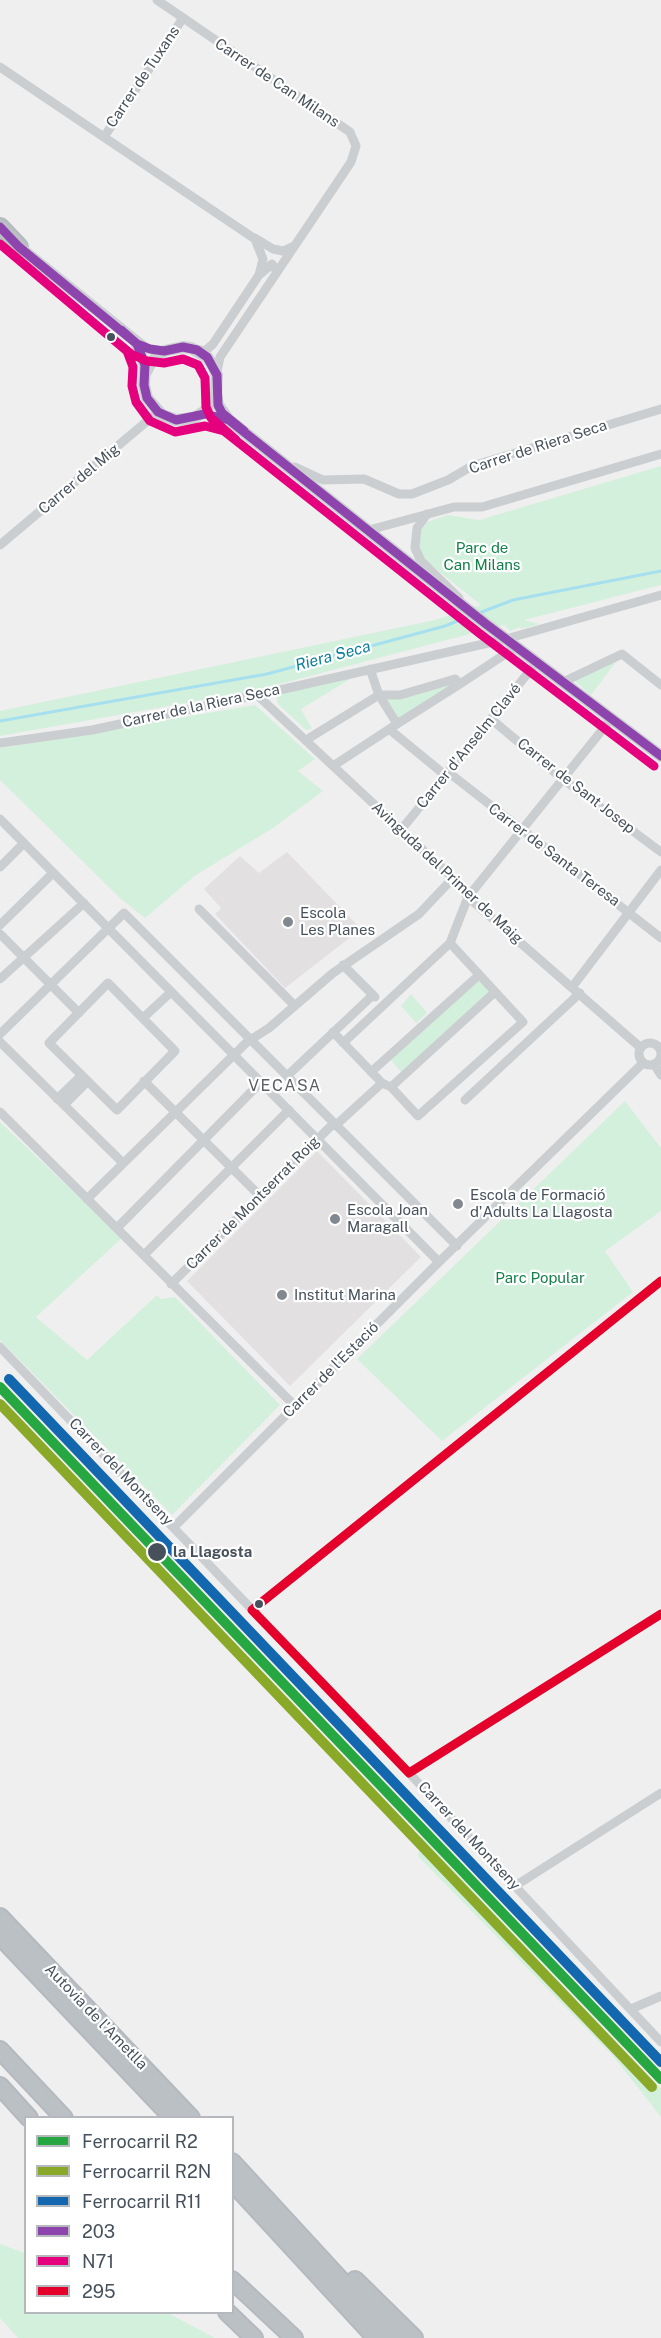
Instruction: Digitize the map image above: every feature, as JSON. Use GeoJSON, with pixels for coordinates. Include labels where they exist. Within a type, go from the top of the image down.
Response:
{"type":"FeatureCollection","features":[{"type":"Feature","properties":{"kind":"highway"},"geometry":{"type":"LineString","coordinates":[[0,227],[19,247]]}},
{"type":"Feature","properties":{"kind":"highway","name":"Autovia de l'Ametlla"},"geometry":{"type":"LineString","coordinates":[[0,1917],[189,2116]]}},
{"type":"Feature","properties":{"kind":"highway"},"geometry":{"type":"LineString","coordinates":[[0,1936],[171,2116]]}},
{"type":"Feature","properties":{"kind":"highway"},"geometry":{"type":"LineString","coordinates":[[0,2050],[62,2116]]}},
{"type":"Feature","properties":{"kind":"highway"},"geometry":{"type":"LineString","coordinates":[[0,2086],[27,2116]]}},
{"type":"Feature","properties":{"kind":"highway"},"geometry":{"type":"LineString","coordinates":[[234,2164],[394,2338]]}},
{"type":"Feature","properties":{"kind":"highway"},"geometry":{"type":"LineString","coordinates":[[234,2184],[376,2338]]}},
{"type":"Feature","properties":{"kind":"highway"},"geometry":{"type":"LineString","coordinates":[[257,2188],[331,2254],[414,2338]]}},
{"type":"Feature","properties":{"kind":"highway"},"geometry":{"type":"LineString","coordinates":[[234,2282],[294,2338]]}},
{"type":"Feature","properties":{"kind":"highway"},"geometry":{"type":"LineString","coordinates":[[228,2314],[254,2338]]}},
{"type":"Feature","properties":{"kind":"main road"},"geometry":{"type":"LineString","coordinates":[[0,233],[137,344],[150,350],[164,351],[183,346],[207,357],[217,375],[218,405],[229,420],[463,606],[661,756]]}},
{"type":"Feature","properties":{"kind":"main road"},"geometry":{"type":"LineString","coordinates":[[137,344],[146,372]]}},
{"type":"Feature","properties":{"kind":"main road"},"geometry":{"type":"LineString","coordinates":[[164,351],[151,363],[146,372],[144,385],[147,398],[158,412],[176,420],[189,420],[201,415],[216,395]]}},
{"type":"Feature","properties":{"kind":"main road"},"geometry":{"type":"LineString","coordinates":[[201,415],[229,420]]}},
{"type":"Feature","properties":{"kind":"street","name":"Carrer de Can Milans"},"geometry":{"type":"LineString","coordinates":[[157,0],[353,137],[356,146],[351,162],[220,357],[217,364],[217,375]]}},
{"type":"Feature","properties":{"kind":"street","name":"Carrer de Tuxans"},"geometry":{"type":"LineString","coordinates":[[104,137],[183,18]]}},
{"type":"Feature","properties":{"kind":"street"},"geometry":{"type":"LineString","coordinates":[[0,68],[255,239],[262,252],[259,274]]}},
{"type":"Feature","properties":{"kind":"street"},"geometry":{"type":"LineString","coordinates":[[248,234],[273,249],[290,249],[297,243]]}},
{"type":"Feature","properties":{"kind":"street"},"geometry":{"type":"LineString","coordinates":[[191,348],[205,351],[210,348],[259,274],[272,264],[278,272]]}},
{"type":"Feature","properties":{"kind":"street","name":"Carrer de Riera Seca"},"geometry":{"type":"LineString","coordinates":[[282,460],[323,480],[364,479],[399,494],[412,494],[448,480],[472,466],[661,409]]}},
{"type":"Feature","properties":{"kind":"street","name":"Carrer del Mig"},"geometry":{"type":"LineString","coordinates":[[0,545],[158,412]]}},
{"type":"Feature","properties":{"kind":"street"},"geometry":{"type":"LineString","coordinates":[[369,530],[454,507],[482,507],[661,454]]}},
{"type":"Feature","properties":{"kind":"street"},"geometry":{"type":"LineString","coordinates":[[428,514],[417,528],[415,548],[421,561],[451,587],[463,606]]}},
{"type":"Feature","properties":{"kind":"street","name":"Carrer de la Riera Seca"},"geometry":{"type":"LineString","coordinates":[[0,744],[92,729],[506,639],[661,595]]}},
{"type":"Feature","properties":{"kind":"street"},"geometry":{"type":"LineString","coordinates":[[333,766],[516,647]]}},
{"type":"Feature","properties":{"kind":"street"},"geometry":{"type":"LineString","coordinates":[[562,682],[622,654],[661,685]]}},
{"type":"Feature","properties":{"kind":"street","name":"Carrer d'Anselm Clavé"},"geometry":{"type":"LineString","coordinates":[[401,830],[537,662]]}},
{"type":"Feature","properties":{"kind":"street"},"geometry":{"type":"LineString","coordinates":[[370,669],[393,726]]}},
{"type":"Feature","properties":{"kind":"street"},"geometry":{"type":"LineString","coordinates":[[651,678],[661,673]]}},
{"type":"Feature","properties":{"kind":"street"},"geometry":{"type":"LineString","coordinates":[[306,740],[380,695],[400,695],[455,679],[460,684]]}},
{"type":"Feature","properties":{"kind":"street","name":"Avinguda del Primer de Maig"},"geometry":{"type":"LineString","coordinates":[[256,694],[453,878],[468,897],[642,1047]]}},
{"type":"Feature","properties":{"kind":"street","name":"Carrer de Sant Josep"},"geometry":{"type":"LineString","coordinates":[[491,719],[564,780],[661,852]]}},
{"type":"Feature","properties":{"kind":"street"},"geometry":{"type":"LineString","coordinates":[[343,1043],[450,943],[468,897],[611,719]]}},
{"type":"Feature","properties":{"kind":"street","name":"Carrer de Santa Teresa"},"geometry":{"type":"LineString","coordinates":[[393,726],[446,774],[661,938]]}},
{"type":"Feature","properties":{"kind":"street"},"geometry":{"type":"LineString","coordinates":[[0,819],[439,1262]]}},
{"type":"Feature","properties":{"kind":"street"},"geometry":{"type":"LineString","coordinates":[[0,867],[24,843]]}},
{"type":"Feature","properties":{"kind":"street"},"geometry":{"type":"LineString","coordinates":[[573,986],[661,870]]}},
{"type":"Feature","properties":{"kind":"street"},"geometry":{"type":"LineString","coordinates":[[0,925],[53,873]]}},
{"type":"Feature","properties":{"kind":"street"},"geometry":{"type":"LineString","coordinates":[[87,1199],[233,1054],[344,965],[419,914],[453,878]]}},
{"type":"Feature","properties":{"kind":"street"},"geometry":{"type":"LineString","coordinates":[[0,979],[84,903]]}},
{"type":"Feature","properties":{"kind":"street"},"geometry":{"type":"LineString","coordinates":[[199,909],[295,1006]]}},
{"type":"Feature","properties":{"kind":"street"},"geometry":{"type":"LineString","coordinates":[[0,1034],[124,913],[457,1246]]}},
{"type":"Feature","properties":{"kind":"street"},"geometry":{"type":"LineString","coordinates":[[0,934],[79,1012]]}},
{"type":"Feature","properties":{"kind":"street"},"geometry":{"type":"LineString","coordinates":[[333,1032],[418,1116],[524,1022],[450,943]]}},
{"type":"Feature","properties":{"kind":"street"},"geometry":{"type":"LineString","coordinates":[[344,965],[384,1005]]}},
{"type":"Feature","properties":{"kind":"street"},"geometry":{"type":"LineString","coordinates":[[371,1072],[479,975]]}},
{"type":"Feature","properties":{"kind":"street"},"geometry":{"type":"LineString","coordinates":[[108,983],[175,1051],[117,1110],[50,1042],[79,1012],[108,983]]}},
{"type":"Feature","properties":{"kind":"street"},"geometry":{"type":"LineString","coordinates":[[143,1018],[171,992]]}},
{"type":"Feature","properties":{"kind":"street","name":"Carrer de Montserrat Roig"},"geometry":{"type":"LineString","coordinates":[[171,1284],[331,1126],[336,1125],[386,1085],[495,992]]}},
{"type":"Feature","properties":{"kind":"street"},"geometry":{"type":"LineString","coordinates":[[465,1100],[580,993]]}},
{"type":"Feature","properties":{"kind":"street"},"geometry":{"type":"LineString","coordinates":[[287,1076],[373,995]]}},
{"type":"Feature","properties":{"kind":"street"},"geometry":{"type":"LineString","coordinates":[[0,1042],[123,1163]]}},
{"type":"Feature","properties":{"kind":"street"},"geometry":{"type":"LineString","coordinates":[[659,1054],[643,1063],[639,1055],[642,1047],[650,1043],[659,1054],[661,1075]]}},
{"type":"Feature","properties":{"kind":"street","name":"Carrer de l'Estació"},"geometry":{"type":"LineString","coordinates":[[174,1527],[439,1262],[643,1063]]}},
{"type":"Feature","properties":{"kind":"street"},"geometry":{"type":"LineString","coordinates":[[472,1068],[484,1082]]}},
{"type":"Feature","properties":{"kind":"street"},"geometry":{"type":"LineString","coordinates":[[61,1102],[85,1078]]}},
{"type":"Feature","properties":{"kind":"street"},"geometry":{"type":"LineString","coordinates":[[144,1081],[260,1196]]}},
{"type":"Feature","properties":{"kind":"street"},"geometry":{"type":"LineString","coordinates":[[117,1228],[261,1082]]}},
{"type":"Feature","properties":{"kind":"street"},"geometry":{"type":"LineString","coordinates":[[144,1256],[289,1110]]}},
{"type":"Feature","properties":{"kind":"street"},"geometry":{"type":"LineString","coordinates":[[0,1112],[295,1406]]}},
{"type":"Feature","properties":{"kind":"street"},"geometry":{"type":"LineString","coordinates":[[252,1610],[661,1281]]}},
{"type":"Feature","properties":{"kind":"street","name":"Carrer del Montseny"},"geometry":{"type":"LineString","coordinates":[[0,1347],[409,1773],[661,2042]]}},
{"type":"Feature","properties":{"kind":"street"},"geometry":{"type":"LineString","coordinates":[[409,1773],[661,1614]]}},
{"type":"Feature","properties":{"kind":"street"},"geometry":{"type":"LineString","coordinates":[[515,1886],[661,1793]]}},
{"type":"Feature","properties":{"kind":"street"},"geometry":{"type":"LineString","coordinates":[[631,2009],[661,1996]]}},
{"type":"Feature","properties":{"kind":"shaded area","name":"Escola Les Planes"},"geometry":{"type":"Polygon","coordinates":[[[287,852],[361,929],[285,988],[215,914],[221,908],[204,889],[240,856],[259,873],[287,852]]]}},
{"type":"Feature","properties":{"kind":"shaded area","name":"Institut Marina"},"geometry":{"type":"Polygon","coordinates":[[[317,1151],[421,1257],[290,1386],[187,1281],[317,1151]]]}},
{"type":"Feature","properties":{"kind":"green space","name":"Parc de Can Milans"},"geometry":{"type":"Polygon","coordinates":[[[661,466],[661,585],[524,620],[540,624],[521,629],[520,627],[510,631],[504,625],[253,691],[0,736],[0,711],[435,620],[481,605],[427,562],[419,550],[419,536],[424,523],[448,515],[479,520],[661,466]]]}},
{"type":"Feature","properties":{"kind":"green space"},"geometry":{"type":"Polygon","coordinates":[[[622,654],[591,695],[573,679],[622,654]]]}},
{"type":"Feature","properties":{"kind":"green space"},"geometry":{"type":"Polygon","coordinates":[[[357,675],[301,709],[312,729],[306,730],[278,704],[275,691],[357,675]]]}},
{"type":"Feature","properties":{"kind":"green space"},"geometry":{"type":"Polygon","coordinates":[[[455,679],[460,684],[397,724],[379,695],[455,679]]]}},
{"type":"Feature","properties":{"kind":"green space"},"geometry":{"type":"Polygon","coordinates":[[[255,705],[315,759],[298,771],[323,791],[273,828],[196,875],[145,918],[121,899],[0,780],[0,748],[255,705]]]}},
{"type":"Feature","properties":{"kind":"green space"},"geometry":{"type":"Polygon","coordinates":[[[479,975],[495,992],[404,1075],[388,1057],[479,975]]]}},
{"type":"Feature","properties":{"kind":"green space"},"geometry":{"type":"Polygon","coordinates":[[[411,994],[427,1013],[416,1023],[401,1006],[411,994]]]}},
{"type":"Feature","properties":{"kind":"green space","name":"Parc Popular"},"geometry":{"type":"Polygon","coordinates":[[[625,1101],[661,1148],[661,1211],[605,1251],[633,1292],[442,1441],[357,1359],[625,1101]]]}},
{"type":"Feature","properties":{"kind":"green space"},"geometry":{"type":"Polygon","coordinates":[[[0,1122],[122,1238],[36,1317],[87,1360],[157,1295],[161,1299],[175,1297],[280,1405],[172,1515],[0,1340],[0,1122]]]}},
{"type":"Feature","properties":{"kind":"green space"},"geometry":{"type":"Polygon","coordinates":[[[422,1837],[661,2089],[661,2117],[613,2056],[418,1856],[422,1837]]]}},
{"type":"Feature","properties":{"kind":"green space"},"geometry":{"type":"Polygon","coordinates":[[[0,2244],[24,2253],[24,2314],[170,2314],[215,2338],[18,2338],[0,2318],[0,2244]]]}},
{"type":"Feature","properties":{"kind":"waterway","name":"Riera Seca"},"geometry":{"type":"LineString","coordinates":[[479,613],[513,600],[661,571]]}},
{"type":"Feature","properties":{"kind":"waterway","name":"Riera Seca"},"geometry":{"type":"LineString","coordinates":[[0,721],[267,674],[445,626],[470,616]]}},
{"type":"Feature","properties":{"kind":"rail line","name":"R11"},"geometry":{"type":"LineString","coordinates":[[9,1379],[661,2062]]}},
{"type":"Feature","properties":{"kind":"rail line","name":"R2"},"geometry":{"type":"LineString","coordinates":[[0,1387],[661,2079]]}},
{"type":"Feature","properties":{"kind":"rail line","name":"R2N"},"geometry":{"type":"LineString","coordinates":[[0,1404],[652,2087]]}},
{"type":"Feature","properties":{"kind":"transit line","name":"203"},"geometry":{"type":"LineString","coordinates":[[0,227],[19,247],[137,344],[145,365],[144,385],[147,398],[158,412],[176,420],[205,414],[229,420],[486,624],[661,756]]}},
{"type":"Feature","properties":{"kind":"transit line","name":"N71"},"geometry":{"type":"LineString","coordinates":[[0,244],[127,351],[133,367],[132,386],[136,402],[150,421],[175,432],[205,426],[224,431],[479,633],[654,766]]}},
{"type":"Feature","properties":{"kind":"transit line","name":"203"},"geometry":{"type":"LineString","coordinates":[[121,330],[137,344],[150,349],[164,351],[183,347],[197,350],[207,357],[217,375],[218,405],[222,413],[244,431]]}},
{"type":"Feature","properties":{"kind":"transit line","name":"N71"},"geometry":{"type":"LineString","coordinates":[[113,339],[131,354],[147,361],[164,363],[183,359],[198,365],[205,378],[206,407],[211,418],[236,440]]}},
{"type":"Feature","properties":{"kind":"transit line","name":"295"},"geometry":{"type":"LineString","coordinates":[[661,1281],[252,1610],[409,1773],[661,1614]]}},
{"type":"Feature","properties":{"kind":"place","name":"Escola Les Planes"},"geometry":{"type":"Point","coordinates":[288,922]}},
{"type":"Feature","properties":{"kind":"place","name":"Escola de Formació d'Adults La Llagosta"},"geometry":{"type":"Point","coordinates":[458,1204]}},
{"type":"Feature","properties":{"kind":"place","name":"Escola Joan Maragall"},"geometry":{"type":"Point","coordinates":[335,1219]}},
{"type":"Feature","properties":{"kind":"place","name":"Institut Marina"},"geometry":{"type":"Point","coordinates":[282,1295]}},
{"type":"Feature","properties":{"kind":"place","name":"la Llagosta"},"geometry":{"type":"Point","coordinates":[157,1552]}},
{"type":"Feature","properties":{"kind":"district","name":"VECASA"},"geometry":{"type":"Point","coordinates":[285,1086]}}]}
